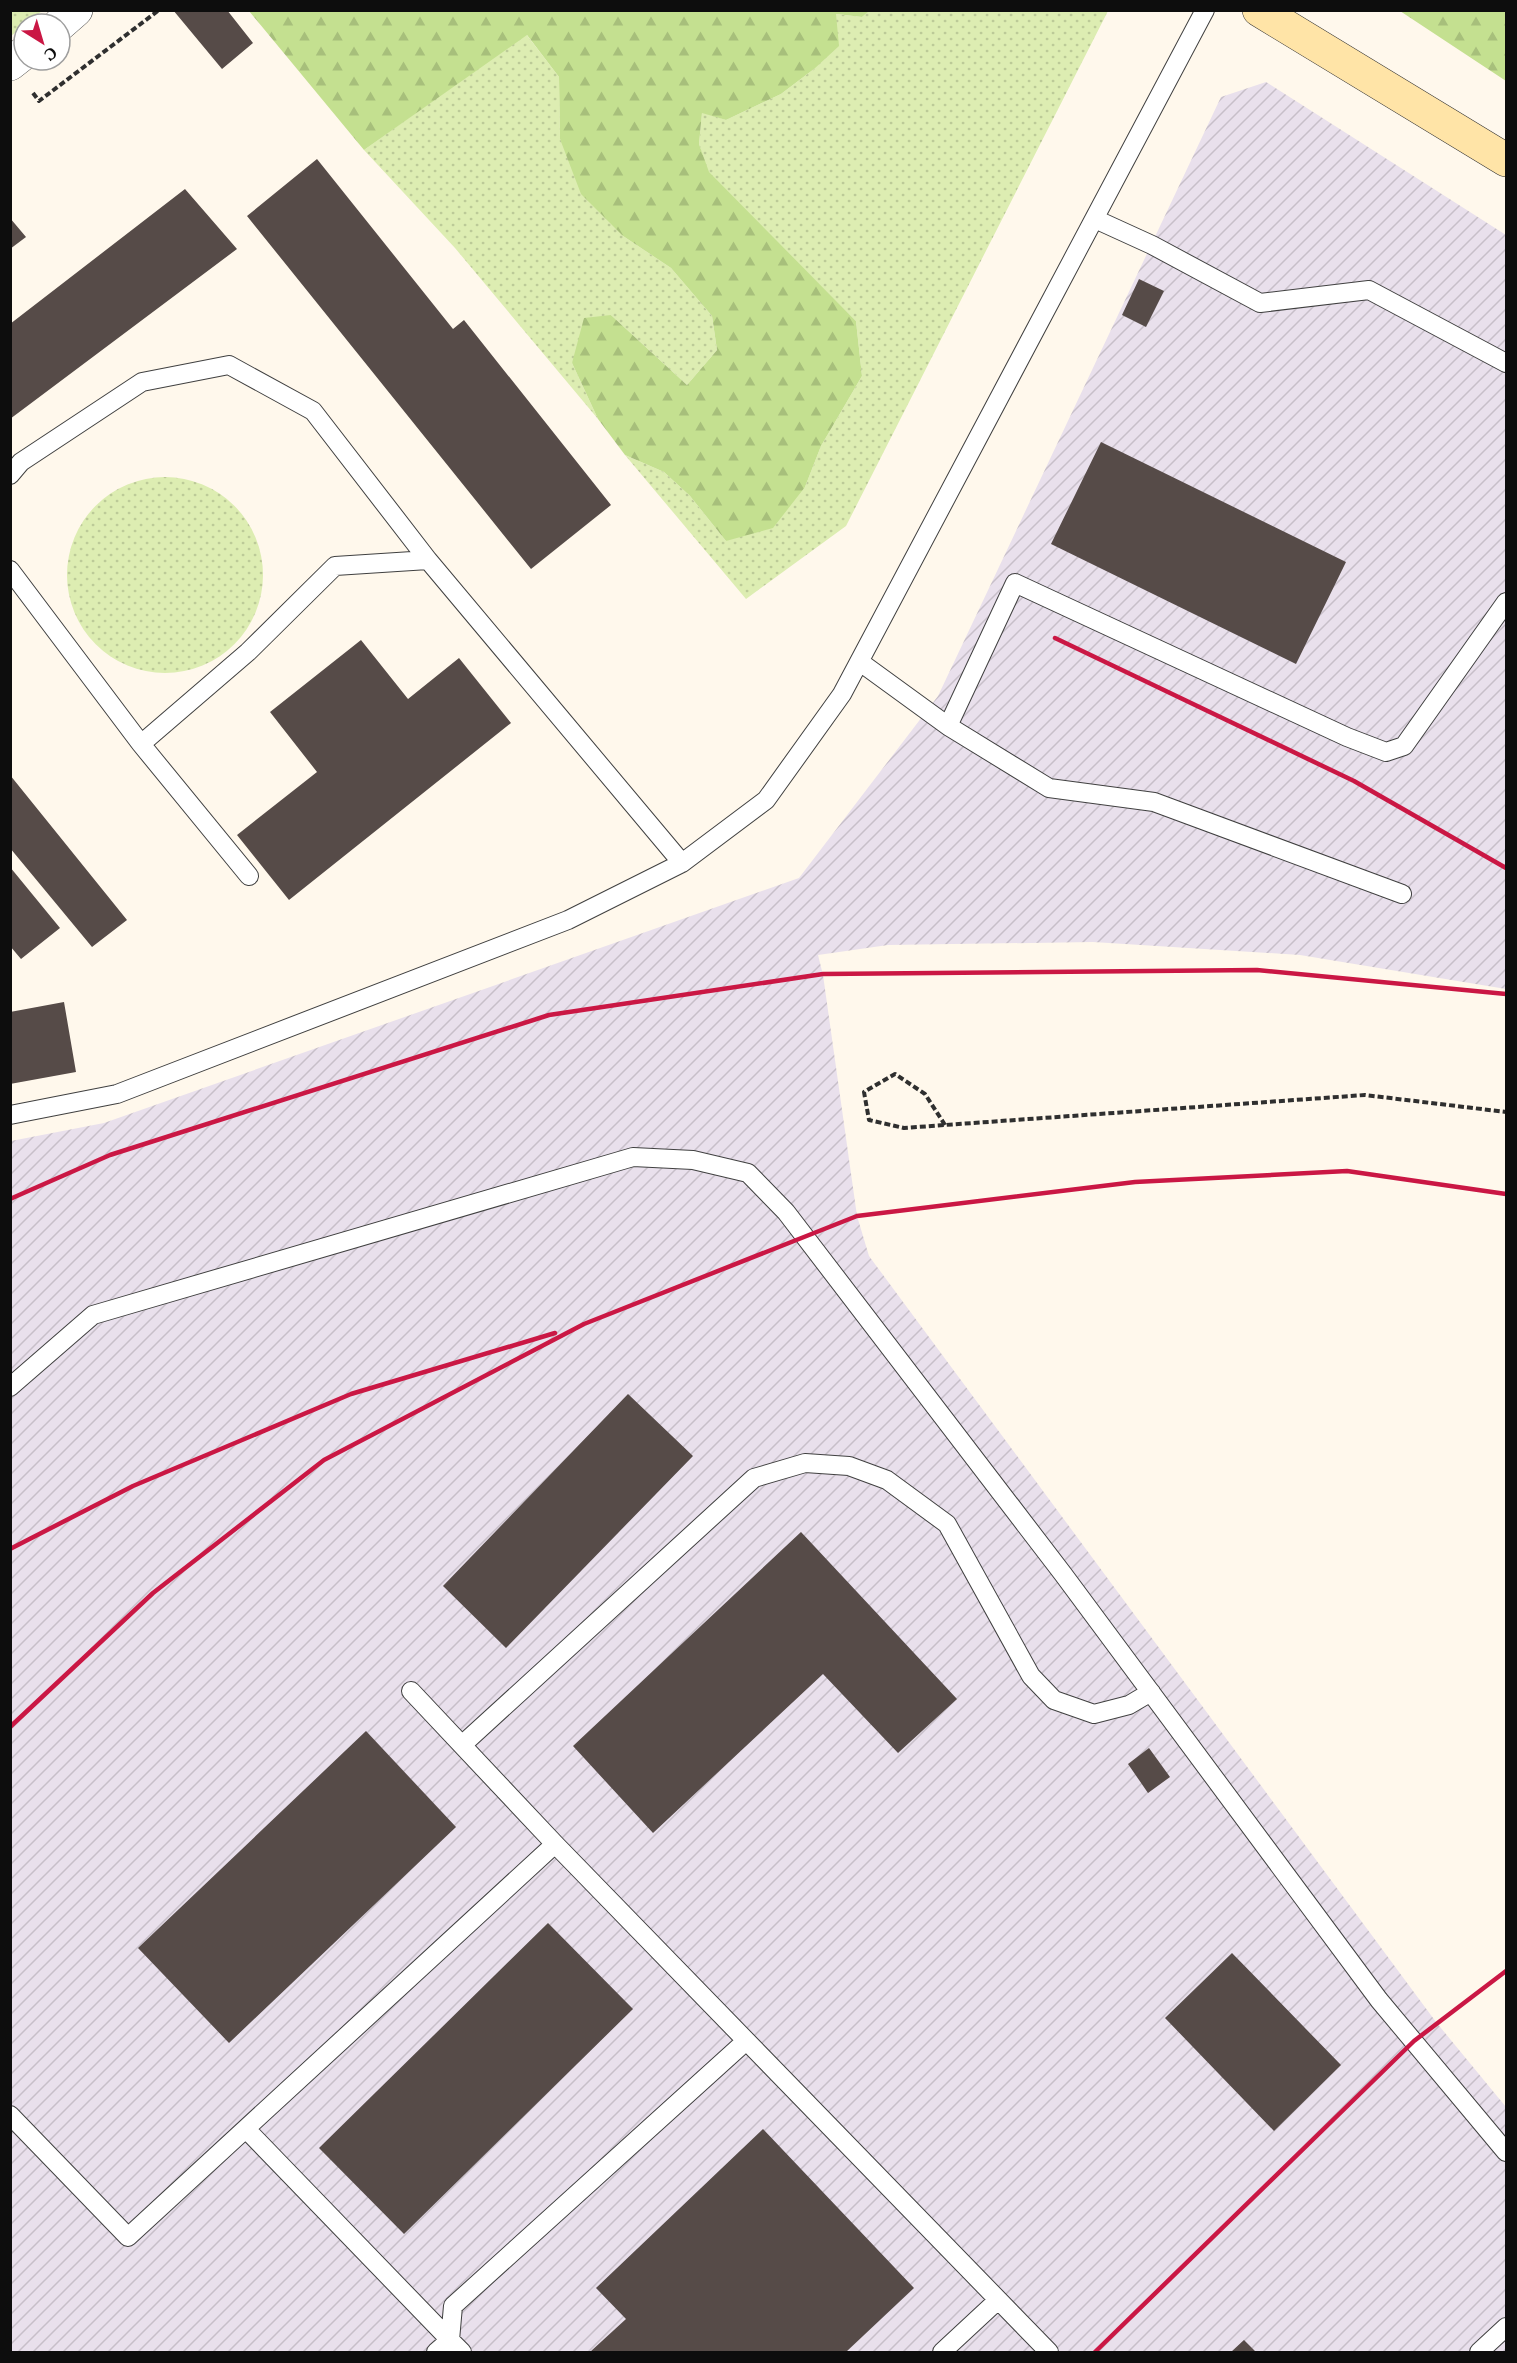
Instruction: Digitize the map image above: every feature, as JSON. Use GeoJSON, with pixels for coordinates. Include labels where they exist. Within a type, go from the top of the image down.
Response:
{"type":"FeatureCollection","features":[{"type":"Feature","properties":{"kind":"street"},"geometry":{"type":"LineString","coordinates":[[1259,10],[1506,160]]}},
{"type":"Feature","properties":{"kind":"lane"},"geometry":{"type":"LineString","coordinates":[[10,1114],[117,1094],[567,920],[682,863],[766,800],[842,694],[860,662],[1205,10]]}},
{"type":"Feature","properties":{"kind":"lane"},"geometry":{"type":"LineString","coordinates":[[1095,219],[1152,245],[1260,303],[1369,290],[1506,363]]}},
{"type":"Feature","properties":{"kind":"lane"},"geometry":{"type":"LineString","coordinates":[[10,474],[21,462],[142,382],[229,365],[313,411],[429,560],[682,863]]}},
{"type":"Feature","properties":{"kind":"lane"},"geometry":{"type":"LineString","coordinates":[[141,744],[248,652],[335,566],[429,560]]}},
{"type":"Feature","properties":{"kind":"lane"},"geometry":{"type":"LineString","coordinates":[[10,570],[141,744],[249,876]]}},
{"type":"Feature","properties":{"kind":"lane"},"geometry":{"type":"LineString","coordinates":[[948,726],[1015,583],[1347,737],[1386,752],[1404,746],[1506,602]]}},
{"type":"Feature","properties":{"kind":"lane"},"geometry":{"type":"LineString","coordinates":[[860,662],[948,726],[1049,788],[1154,802],[1402,894]]}},
{"type":"Feature","properties":{"kind":"lane"},"geometry":{"type":"LineString","coordinates":[[10,1387],[93,1316],[633,1157],[693,1160],[748,1173],[799,1228],[1056,1564],[1379,2000],[1506,2152]]}},
{"type":"Feature","properties":{"kind":"lane"},"geometry":{"type":"LineString","coordinates":[[462,1745],[754,1478],[805,1463],[849,1466],[887,1480],[947,1524],[1030,1676],[1054,1700],[1094,1714],[1129,1705],[1151,1692]]}},
{"type":"Feature","properties":{"kind":"lane"},"geometry":{"type":"LineString","coordinates":[[411,1691],[555,1844],[1049,2352]]}},
{"type":"Feature","properties":{"kind":"lane"},"geometry":{"type":"LineString","coordinates":[[10,2115],[128,2237],[555,1844]]}},
{"type":"Feature","properties":{"kind":"lane"},"geometry":{"type":"LineString","coordinates":[[456,2346],[453,2306],[746,2041]]}},
{"type":"Feature","properties":{"kind":"lane"},"geometry":{"type":"LineString","coordinates":[[246,2129],[456,2346]]}},
{"type":"Feature","properties":{"kind":"lane"},"geometry":{"type":"LineString","coordinates":[[942,2352],[998,2300]]}},
{"type":"Feature","properties":{"kind":"lane"},"geometry":{"type":"LineString","coordinates":[[1479,2352],[1506,2327]]}},
{"type":"Feature","properties":{"kind":"lane"},"geometry":{"type":"LineString","coordinates":[[436,2352],[456,2346]]}},
{"type":"Feature","properties":{"kind":"path"},"geometry":{"type":"LineString","coordinates":[[11,64],[39,101],[159,10]]}},
{"type":"Feature","properties":{"kind":"path"},"geometry":{"type":"LineString","coordinates":[[945,1125],[925,1095],[895,1074],[864,1092],[869,1120],[904,1128],[1365,1095],[1506,1112]]}},
{"type":"Feature","properties":{"kind":"shaded area"},"geometry":{"type":"Polygon","coordinates":[[[1266,82],[1506,235],[1506,989],[1300,955],[1093,942],[888,945],[818,955],[823,975],[857,1216],[869,1256],[1436,2022],[1506,2107],[1506,2352],[11,2352],[11,1141],[104,1123],[799,878],[938,696],[1221,97],[1266,82]]]}},
{"type":"Feature","properties":{"kind":"green space"},"geometry":{"type":"Polygon","coordinates":[[[11,10],[42,10],[41,12],[12,12],[11,36],[11,10]]]}},
{"type":"Feature","properties":{"kind":"green space"},"geometry":{"type":"Polygon","coordinates":[[[869,10],[1108,11],[846,526],[746,599],[625,455],[664,472],[690,496],[726,541],[805,487],[821,446],[862,376],[856,321],[708,172],[699,144],[702,112],[726,120],[781,94],[814,69],[836,14],[862,17],[869,10]]]}},
{"type":"Feature","properties":{"kind":"green space"},"geometry":{"type":"Polygon","coordinates":[[[249,11],[869,11],[862,17],[836,14],[839,46],[781,94],[726,120],[702,113],[699,144],[709,172],[856,321],[862,376],[821,446],[805,487],[773,528],[726,541],[690,496],[664,472],[625,455],[598,419],[572,363],[584,318],[611,315],[687,385],[717,350],[712,316],[671,268],[623,236],[581,194],[560,139],[559,77],[527,35],[364,150],[249,11]]]}},
{"type":"Feature","properties":{"kind":"green space"},"geometry":{"type":"Polygon","coordinates":[[[1400,11],[1506,11],[1506,81],[1400,11]]]}},
{"type":"Feature","properties":{"kind":"green space"},"geometry":{"type":"Polygon","coordinates":[[[526,34],[559,77],[560,139],[623,236],[671,268],[712,316],[717,350],[687,385],[611,315],[572,363],[598,419],[455,248],[364,150],[526,34]]]}},
{"type":"Feature","properties":{"kind":"green space"},"geometry":{"type":"Polygon","coordinates":[[[165,477],[184,479],[202,485],[219,494],[234,506],[246,521],[255,538],[261,556],[263,575],[261,594],[255,612],[246,629],[234,644],[219,656],[202,665],[184,671],[165,673],[146,671],[128,665],[111,656],[96,644],[84,629],[75,612],[69,594],[67,575],[69,556],[75,538],[84,521],[96,506],[111,494],[128,485],[146,479],[165,477]]]}},
{"type":"Feature","properties":{"kind":"building"},"geometry":{"type":"Polygon","coordinates":[[[173,10],[227,10],[253,43],[222,69],[173,10]]]}},
{"type":"Feature","properties":{"kind":"building"},"geometry":{"type":"Polygon","coordinates":[[[317,159],[453,329],[464,320],[611,505],[531,569],[247,216],[317,159]]]}},
{"type":"Feature","properties":{"kind":"building"},"geometry":{"type":"Polygon","coordinates":[[[185,189],[237,249],[10,419],[10,324],[185,189]]]}},
{"type":"Feature","properties":{"kind":"building"},"geometry":{"type":"Polygon","coordinates":[[[10,218],[26,237],[10,249],[10,218]]]}},
{"type":"Feature","properties":{"kind":"building"},"geometry":{"type":"Polygon","coordinates":[[[1139,279],[1164,291],[1146,327],[1122,315],[1139,279]]]}},
{"type":"Feature","properties":{"kind":"building"},"geometry":{"type":"Polygon","coordinates":[[[1101,442],[1346,562],[1296,664],[1051,544],[1101,442]]]}},
{"type":"Feature","properties":{"kind":"building"},"geometry":{"type":"Polygon","coordinates":[[[361,640],[408,699],[459,658],[511,723],[289,900],[237,835],[317,772],[270,712],[361,640]]]}},
{"type":"Feature","properties":{"kind":"building"},"geometry":{"type":"Polygon","coordinates":[[[10,775],[127,920],[92,947],[10,848],[10,775]]]}},
{"type":"Feature","properties":{"kind":"building"},"geometry":{"type":"Polygon","coordinates":[[[10,867],[60,928],[21,959],[10,946],[10,867]]]}},
{"type":"Feature","properties":{"kind":"building"},"geometry":{"type":"Polygon","coordinates":[[[64,1002],[76,1072],[10,1084],[10,1012],[64,1002]]]}},
{"type":"Feature","properties":{"kind":"building"},"geometry":{"type":"Polygon","coordinates":[[[628,1394],[693,1456],[506,1648],[443,1586],[628,1394]]]}},
{"type":"Feature","properties":{"kind":"building"},"geometry":{"type":"Polygon","coordinates":[[[801,1532],[957,1699],[898,1753],[823,1674],[653,1833],[573,1746],[801,1532]]]}},
{"type":"Feature","properties":{"kind":"building"},"geometry":{"type":"Polygon","coordinates":[[[366,1731],[456,1827],[229,2043],[138,1948],[366,1731]]]}},
{"type":"Feature","properties":{"kind":"building"},"geometry":{"type":"Polygon","coordinates":[[[1149,1748],[1170,1777],[1148,1793],[1128,1764],[1149,1748]]]}},
{"type":"Feature","properties":{"kind":"building"},"geometry":{"type":"Polygon","coordinates":[[[548,1923],[633,2009],[404,2234],[319,2148],[548,1923]]]}},
{"type":"Feature","properties":{"kind":"building"},"geometry":{"type":"Polygon","coordinates":[[[1232,1953],[1341,2065],[1274,2131],[1165,2018],[1232,1953]]]}},
{"type":"Feature","properties":{"kind":"building"},"geometry":{"type":"Polygon","coordinates":[[[763,2129],[914,2288],[846,2352],[590,2352],[626,2319],[596,2288],[763,2129]]]}},
{"type":"Feature","properties":{"kind":"building"},"geometry":{"type":"Polygon","coordinates":[[[1244,2340],[1256,2352],[1231,2352],[1244,2340]]]}},
{"type":"Feature","properties":{"kind":"railway"},"geometry":{"type":"LineString","coordinates":[[1055,638],[1354,781],[1506,868]]}},
{"type":"Feature","properties":{"kind":"railway"},"geometry":{"type":"LineString","coordinates":[[10,1199],[110,1155],[549,1015],[823,974],[1257,970],[1506,994]]}},
{"type":"Feature","properties":{"kind":"railway"},"geometry":{"type":"LineString","coordinates":[[10,1727],[153,1593],[324,1460],[584,1324],[857,1216],[1135,1182],[1347,1171],[1506,1194]]}},
{"type":"Feature","properties":{"kind":"railway"},"geometry":{"type":"LineString","coordinates":[[10,1549],[133,1486],[351,1394],[555,1333]]}},
{"type":"Feature","properties":{"kind":"railway"},"geometry":{"type":"LineString","coordinates":[[1095,2352],[1414,2041],[1506,1971]]}}]}
